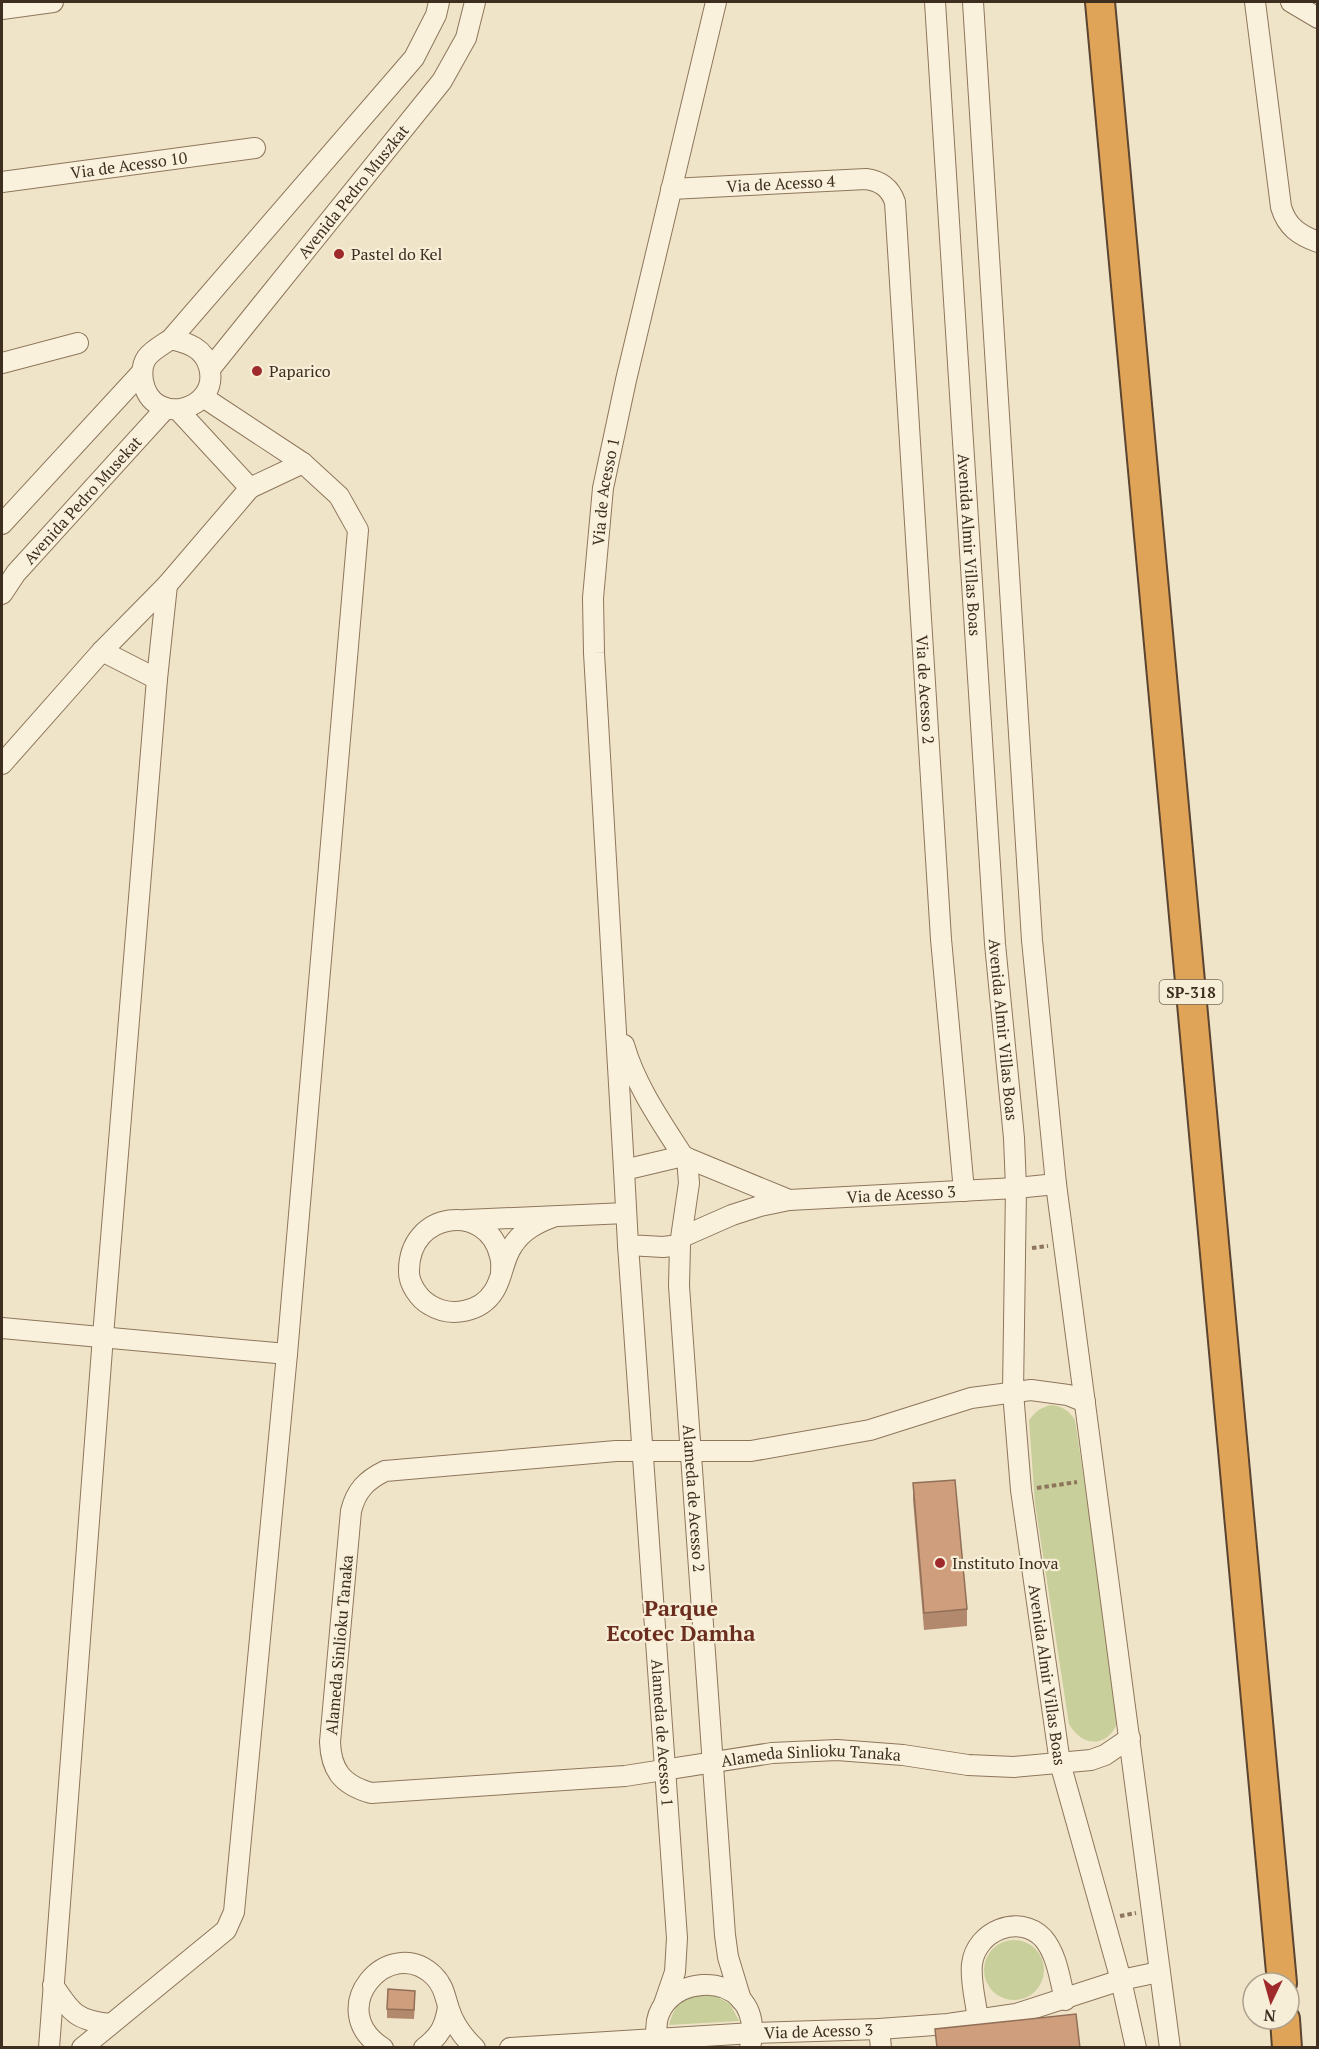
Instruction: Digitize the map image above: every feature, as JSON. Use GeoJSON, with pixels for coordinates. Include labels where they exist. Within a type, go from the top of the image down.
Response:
{"type":"FeatureCollection","features":[{"type":"Feature","properties":{"kind":"highway","name":"SP-318"},"geometry":{"type":"LineString","coordinates":[[1082,2],[1261,1971]]}},
{"type":"Feature","properties":{"kind":"highway","name":"SP-318"},"geometry":{"type":"LineString","coordinates":[[1100,2],[1281,1971]]}},
{"type":"Feature","properties":{"kind":"highway"},"geometry":{"type":"LineString","coordinates":[[1266,2031],[1268,2048]]}},
{"type":"Feature","properties":{"kind":"highway"},"geometry":{"type":"LineString","coordinates":[[1286,2031],[1287,2048]]}},
{"type":"Feature","properties":{"kind":"street"},"geometry":{"type":"LineString","coordinates":[[2,9],[53,2]]}},
{"type":"Feature","properties":{"kind":"street"},"geometry":{"type":"LineString","coordinates":[[250,488],[172,409],[151,399],[145,391],[142,372],[144,362],[149,354],[171,339],[414,58],[436,15],[440,2]]}},
{"type":"Feature","properties":{"kind":"street","name":"Avenida Pedro Muszkat"},"geometry":{"type":"LineString","coordinates":[[210,369],[442,81],[466,38],[475,2]]}},
{"type":"Feature","properties":{"kind":"street","name":"Via de Acesso 1"},"geometry":{"type":"LineString","coordinates":[[614,995],[593,598],[603,488],[626,380],[716,2]]}},
{"type":"Feature","properties":{"kind":"street","name":"Avenida Almir Villas Boas"},"geometry":{"type":"LineString","coordinates":[[935,2],[995,944],[1014,1138],[1016,1188],[1013,1392],[1021,1490],[1060,1763],[1121,1980],[1136,2048]]}},
{"type":"Feature","properties":{"kind":"street"},"geometry":{"type":"LineString","coordinates":[[973,2],[1032,940],[1056,1184],[1170,2048]]}},
{"type":"Feature","properties":{"kind":"street"},"geometry":{"type":"LineString","coordinates":[[1255,2],[1281,207],[1294,230],[1317,242]]}},
{"type":"Feature","properties":{"kind":"street"},"geometry":{"type":"LineString","coordinates":[[1291,2],[1317,18]]}},
{"type":"Feature","properties":{"kind":"street","name":"Via de Acesso 10"},"geometry":{"type":"LineString","coordinates":[[2,182],[255,148]]}},
{"type":"Feature","properties":{"kind":"street","name":"Via de Acesso 4"},"geometry":{"type":"LineString","coordinates":[[671,189],[866,179],[874,180],[888,188]]}},
{"type":"Feature","properties":{"kind":"street","name":"Via de Acesso 2"},"geometry":{"type":"LineString","coordinates":[[888,188],[896,210],[941,939],[964,1191]]}},
{"type":"Feature","properties":{"kind":"street"},"geometry":{"type":"LineString","coordinates":[[171,339],[193,346],[207,360],[210,369],[208,388],[203,397],[196,404],[172,409]]}},
{"type":"Feature","properties":{"kind":"street"},"geometry":{"type":"LineString","coordinates":[[2,363],[78,343]]}},
{"type":"Feature","properties":{"kind":"street"},"geometry":{"type":"LineString","coordinates":[[2,524],[142,372]]}},
{"type":"Feature","properties":{"kind":"street"},"geometry":{"type":"LineString","coordinates":[[82,2048],[226,1930],[234,1912],[288,1354],[358,531],[339,496],[303,463],[203,397]]}},
{"type":"Feature","properties":{"kind":"street","name":"Avenida Pedro Musekat"},"geometry":{"type":"LineString","coordinates":[[2,594],[16,573],[172,409]]}},
{"type":"Feature","properties":{"kind":"street"},"geometry":{"type":"LineString","coordinates":[[2,764],[102,651],[167,585],[250,488],[303,463]]}},
{"type":"Feature","properties":{"kind":"street"},"geometry":{"type":"LineString","coordinates":[[49,2048],[103,1336],[157,679],[167,585]]}},
{"type":"Feature","properties":{"kind":"street"},"geometry":{"type":"LineString","coordinates":[[102,651],[157,679]]}},
{"type":"Feature","properties":{"kind":"street"},"geometry":{"type":"LineString","coordinates":[[614,995],[619,1031],[644,1096],[685,1157],[789,1200]]}},
{"type":"Feature","properties":{"kind":"street","name":"Alameda de Acesso 1"},"geometry":{"type":"LineString","coordinates":[[614,995],[628,1245],[678,1955],[671,1989],[657,2020],[658,2043]]}},
{"type":"Feature","properties":{"kind":"street"},"geometry":{"type":"LineString","coordinates":[[624,1170],[685,1157]]}},
{"type":"Feature","properties":{"kind":"street","name":"Alameda de Acesso 2"},"geometry":{"type":"LineString","coordinates":[[685,1157],[689,1183],[681,1241],[679,1286],[712,1762],[728,1957],[741,2000],[750,2015],[751,2040]]}},
{"type":"Feature","properties":{"kind":"street","name":"Via de Acesso 3"},"geometry":{"type":"LineString","coordinates":[[628,1245],[654,1248],[681,1241],[732,1215],[789,1200],[1056,1184]]}},
{"type":"Feature","properties":{"kind":"street"},"geometry":{"type":"LineString","coordinates":[[553,1216],[538,1222],[513,1244],[505,1258],[494,1291],[482,1304],[465,1312],[446,1312],[429,1305],[416,1293],[409,1276],[409,1258],[415,1241],[428,1228],[436,1224],[445,1221],[553,1216],[626,1213]]}},
{"type":"Feature","properties":{"kind":"street"},"geometry":{"type":"LineString","coordinates":[[463,1220],[480,1227],[493,1239],[501,1256],[501,1274]]}},
{"type":"Feature","properties":{"kind":"street"},"geometry":{"type":"LineString","coordinates":[[2,1328],[288,1354]]}},
{"type":"Feature","properties":{"kind":"street","name":"Alameda Sinlioku Tanaka"},"geometry":{"type":"LineString","coordinates":[[1085,1402],[1068,1395],[1031,1390],[970,1398],[870,1430],[751,1451],[616,1451],[385,1471],[366,1482],[358,1491],[351,1511],[330,1742],[331,1756],[336,1770],[345,1781],[357,1789],[371,1792],[625,1776],[772,1752],[837,1750],[903,1755],[968,1765],[1014,1767],[1091,1760],[1105,1755],[1130,1738]]}},
{"type":"Feature","properties":{"kind":"street"},"geometry":{"type":"LineString","coordinates":[[978,2020],[972,1965],[975,1953],[982,1941],[992,1932],[1004,1927],[1018,1926],[1042,1937],[1050,1948],[1065,2000]]}},
{"type":"Feature","properties":{"kind":"street"},"geometry":{"type":"LineString","coordinates":[[382,2048],[372,2041],[362,2027],[358,2010],[361,1992],[370,1978],[385,1967],[402,1964],[419,1966],[434,1976],[444,1990],[448,2007],[459,2031],[475,2048]]}},
{"type":"Feature","properties":{"kind":"street","name":"Via de Acesso 3"},"geometry":{"type":"LineString","coordinates":[[510,2048],[880,2038],[948,2024],[1016,2014],[1121,1980],[1159,1972]]}},
{"type":"Feature","properties":{"kind":"street"},"geometry":{"type":"LineString","coordinates":[[664,2004],[677,1991],[693,1984],[711,1983],[728,1989],[741,2000]]}},
{"type":"Feature","properties":{"kind":"street"},"geometry":{"type":"LineString","coordinates":[[53,1985],[69,2009],[80,2017],[110,2024]]}},
{"type":"Feature","properties":{"kind":"street"},"geometry":{"type":"LineString","coordinates":[[424,2048],[436,2039],[445,2024],[448,2007]]}},
{"type":"Feature","properties":{"kind":"path"},"geometry":{"type":"LineString","coordinates":[[1015,1249],[1064,1245]]}},
{"type":"Feature","properties":{"kind":"path"},"geometry":{"type":"LineString","coordinates":[[1021,1490],[1095,1480]]}},
{"type":"Feature","properties":{"kind":"path"},"geometry":{"type":"LineString","coordinates":[[1104,1920],[1151,1909]]}},
{"type":"Feature","properties":{"kind":"green space"},"geometry":{"type":"Polygon","coordinates":[[[1052,1405],[1066,1410],[1075,1420],[1119,1715],[1111,1733],[1105,1739],[1098,1741],[1082,1738],[1069,1724],[1035,1504],[1029,1420],[1039,1410],[1052,1405]]]}},
{"type":"Feature","properties":{"kind":"green space"},"geometry":{"type":"Polygon","coordinates":[[[1014,1940],[1031,1945],[1039,1953],[1044,1970],[1039,1987],[1031,1995],[1014,2000],[997,1995],[989,1987],[984,1970],[989,1953],[997,1945],[1014,1940]]]}},
{"type":"Feature","properties":{"kind":"green space"},"geometry":{"type":"Polygon","coordinates":[[[712,1994],[730,2004],[739,2021],[669,2025],[675,2009],[684,2000],[712,1994]]]}},
{"type":"Feature","properties":{"kind":"building","name":"Instituto Inova"},"geometry":{"type":"Polygon","coordinates":[[[955,1480],[967,1609],[924,1613],[913,1483],[955,1480]]]}},
{"type":"Feature","properties":{"kind":"building"},"geometry":{"type":"Polygon","coordinates":[[[388,1989],[415,1991],[414,2010],[387,2009],[388,1989]]]}},
{"type":"Feature","properties":{"kind":"building"},"geometry":{"type":"Polygon","coordinates":[[[1076,2014],[1080,2048],[937,2048],[935,2029],[1076,2014]]]}},
{"type":"Feature","properties":{"kind":"place","name":"Pastel do Kel"},"geometry":{"type":"Point","coordinates":[339,254]}},
{"type":"Feature","properties":{"kind":"place","name":"Paparico"},"geometry":{"type":"Point","coordinates":[257,371]}},
{"type":"Feature","properties":{"kind":"place","name":"Instituto Inova"},"geometry":{"type":"Point","coordinates":[940,1563]}},
{"type":"Feature","properties":{"kind":"district","name":"Parque Ecotec Damha"},"geometry":{"type":"Point","coordinates":[681,1620]}}]}
